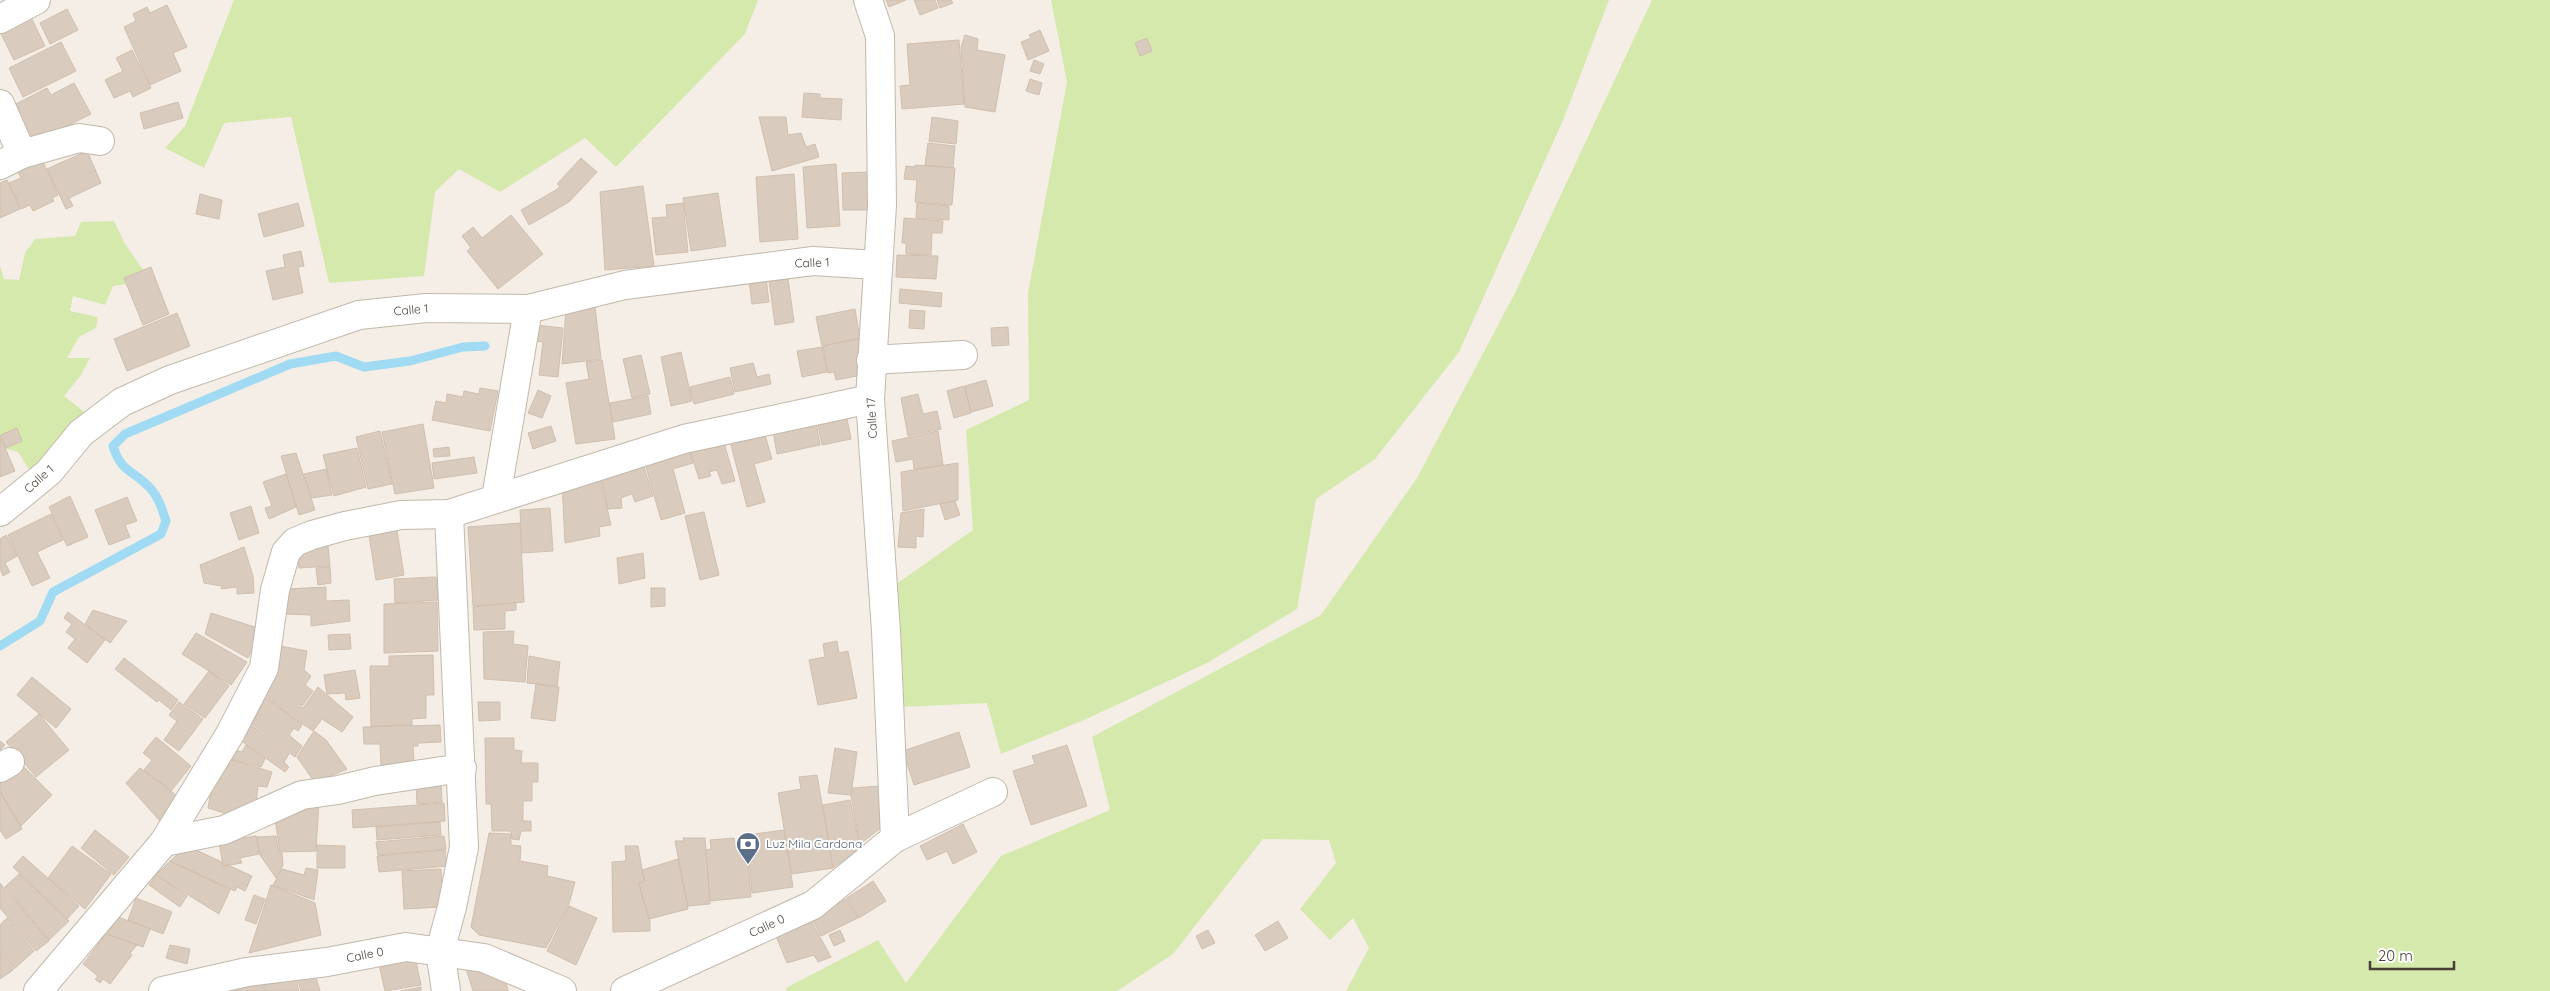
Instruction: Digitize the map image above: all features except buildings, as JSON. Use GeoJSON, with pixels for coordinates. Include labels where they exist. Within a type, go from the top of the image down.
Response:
{"type":"FeatureCollection","features":[{"type":"Feature","properties":{"kind":"street"},"geometry":{"type":"LineString","coordinates":[[0,19],[36,0]]}},
{"type":"Feature","properties":{"kind":"street","name":"Calle 17"},"geometry":{"type":"LineString","coordinates":[[868,0],[880,36],[882,205],[870,399],[886,631],[894,838]]}},
{"type":"Feature","properties":{"kind":"street"},"geometry":{"type":"LineString","coordinates":[[0,104],[11,159],[79,138],[100,142]]}},
{"type":"Feature","properties":{"kind":"street","name":"Calle 1"},"geometry":{"type":"LineString","coordinates":[[0,512],[49,472],[81,433],[122,402],[170,380],[359,315],[426,308],[528,309],[625,285],[813,261],[877,266]]}},
{"type":"Feature","properties":{"kind":"street"},"geometry":{"type":"LineString","coordinates":[[496,498],[528,309]]}},
{"type":"Feature","properties":{"kind":"street"},"geometry":{"type":"LineString","coordinates":[[871,360],[963,355]]}},
{"type":"Feature","properties":{"kind":"street"},"geometry":{"type":"LineString","coordinates":[[38,991],[164,842],[230,734],[264,668],[274,590],[286,552],[295,542],[312,534],[401,515],[449,514],[684,439],[870,399]]}},
{"type":"Feature","properties":{"kind":"street"},"geometry":{"type":"LineString","coordinates":[[446,991],[440,951],[452,907],[464,847],[462,768],[449,514]]}},
{"type":"Feature","properties":{"kind":"street"},"geometry":{"type":"LineString","coordinates":[[164,842],[224,830],[302,795],[338,790],[375,781],[462,768]]}},
{"type":"Feature","properties":{"kind":"street","name":"Calle 0"},"geometry":{"type":"LineString","coordinates":[[625,991],[813,905],[894,838],[993,792]]}},
{"type":"Feature","properties":{"kind":"street","name":"Calle 0"},"geometry":{"type":"LineString","coordinates":[[163,991],[247,972],[327,962],[406,946],[484,958],[562,991]]}},
{"type":"Feature","properties":{"kind":"green space"},"geometry":{"type":"Polygon","coordinates":[[[234,0],[758,0],[745,34],[616,167],[585,138],[500,192],[459,169],[435,192],[424,276],[329,283],[291,117],[224,123],[204,168],[165,148],[185,126],[234,0]]]}},
{"type":"Feature","properties":{"kind":"green space"},"geometry":{"type":"Polygon","coordinates":[[[1051,0],[1609,0],[1564,118],[1459,352],[1375,459],[1316,499],[1297,609],[1207,663],[1084,720],[1001,754],[987,703],[901,707],[892,587],[973,530],[966,430],[1029,400],[1028,293],[1067,82],[1051,0]]]}},
{"type":"Feature","properties":{"kind":"green space"},"geometry":{"type":"Polygon","coordinates":[[[1652,0],[2550,0],[2550,991],[1346,991],[1369,948],[1353,918],[1330,940],[1300,909],[1336,863],[1329,840],[1263,839],[1173,954],[1117,991],[787,991],[786,988],[878,940],[906,983],[1001,856],[1110,810],[1092,737],[1321,615],[1417,478],[1515,293],[1652,0]]]}},
{"type":"Feature","properties":{"kind":"green space"},"geometry":{"type":"Polygon","coordinates":[[[114,221],[125,244],[144,271],[128,284],[113,286],[105,305],[73,296],[70,311],[98,317],[96,328],[79,337],[67,358],[90,358],[81,375],[64,396],[87,414],[49,472],[29,469],[18,452],[0,447],[0,266],[4,279],[19,280],[25,253],[35,239],[75,236],[81,222],[114,221]]]}},
{"type":"Feature","properties":{"kind":"waterway"},"geometry":{"type":"LineString","coordinates":[[0,646],[40,621],[53,592],[161,534],[166,521],[156,496],[145,483],[124,466],[116,455],[113,446],[125,434],[290,364],[336,356],[364,367],[410,361],[463,347],[485,346]]}},
{"type":"Feature","properties":{"kind":"place","name":"Luz Mila Cardona"},"geometry":{"type":"Point","coordinates":[748,865]}}]}
